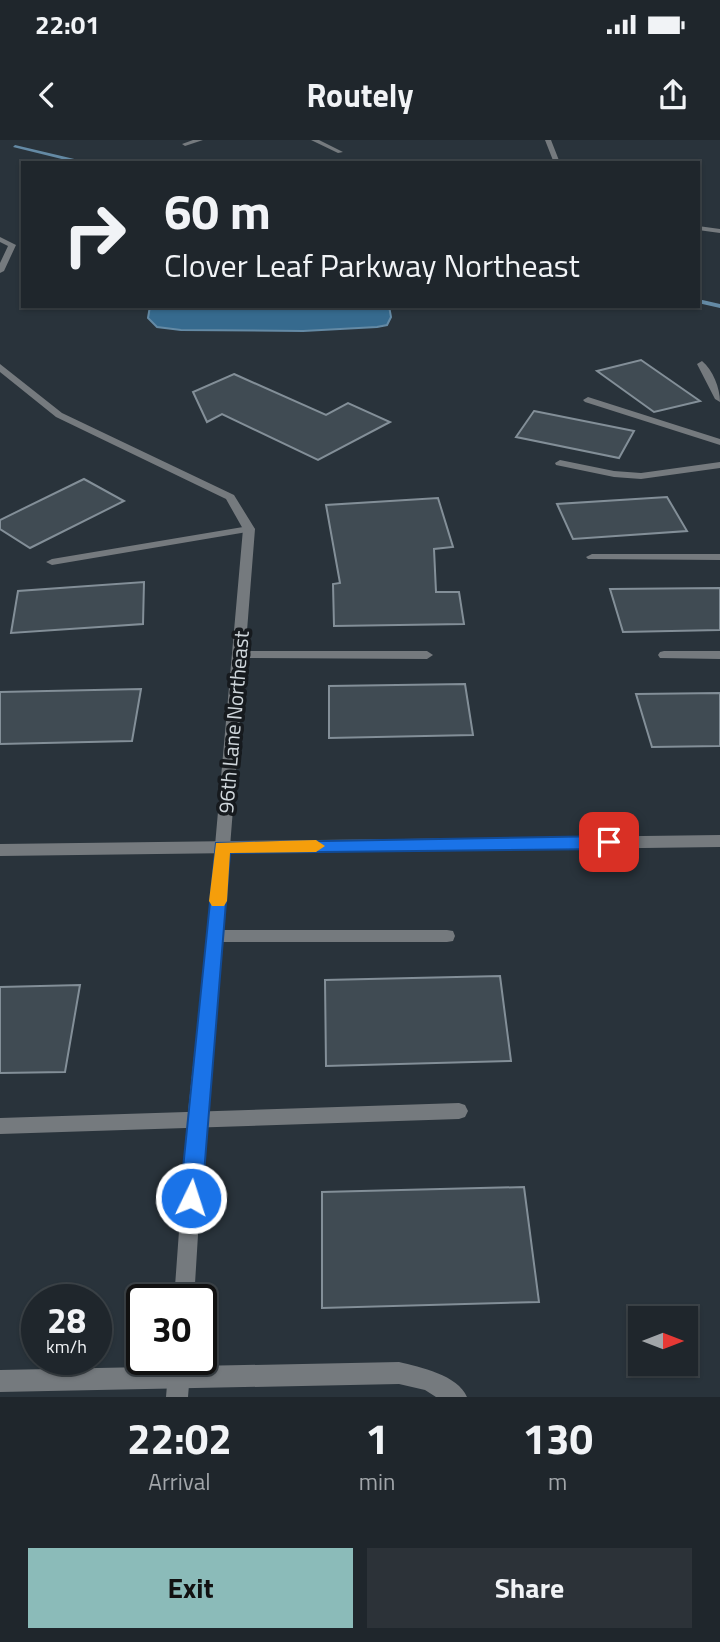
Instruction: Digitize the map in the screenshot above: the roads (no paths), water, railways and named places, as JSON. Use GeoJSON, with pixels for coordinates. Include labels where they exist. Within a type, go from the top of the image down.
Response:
{"type":"FeatureCollection","features":[{"type":"Feature","properties":{"kind":"street"},"geometry":{"type":"LineString","coordinates":[[185,144],[200,140]]}},
{"type":"Feature","properties":{"kind":"street"},"geometry":{"type":"LineString","coordinates":[[314,140],[340,152]]}},
{"type":"Feature","properties":{"kind":"street"},"geometry":{"type":"LineString","coordinates":[[548,140],[556,161]]}},
{"type":"Feature","properties":{"kind":"street"},"geometry":{"type":"LineString","coordinates":[[700,228],[720,231]]}},
{"type":"Feature","properties":{"kind":"street"},"geometry":{"type":"LineString","coordinates":[[0,239],[12,245],[0,271]]}},
{"type":"Feature","properties":{"kind":"street"},"geometry":{"type":"LineString","coordinates":[[702,364],[720,399]]}},
{"type":"Feature","properties":{"kind":"street"},"geometry":{"type":"LineString","coordinates":[[0,367],[60,415],[230,497],[249,529],[52,562]]}},
{"type":"Feature","properties":{"kind":"street"},"geometry":{"type":"LineString","coordinates":[[588,400],[720,442]]}},
{"type":"Feature","properties":{"kind":"street"},"geometry":{"type":"LineString","coordinates":[[560,463],[614,474],[641,476],[720,465]]}},
{"type":"Feature","properties":{"kind":"street","name":"96th Lane Northeast"},"geometry":{"type":"LineString","coordinates":[[185,1284],[196,1121],[215,936],[249,529]]}},
{"type":"Feature","properties":{"kind":"street"},"geometry":{"type":"LineString","coordinates":[[592,556],[720,556]]}},
{"type":"Feature","properties":{"kind":"street"},"geometry":{"type":"LineString","coordinates":[[238,655],[427,655]]}},
{"type":"Feature","properties":{"kind":"street"},"geometry":{"type":"LineString","coordinates":[[664,655],[720,655]]}},
{"type":"Feature","properties":{"kind":"street"},"geometry":{"type":"LineString","coordinates":[[0,850],[720,841]]}},
{"type":"Feature","properties":{"kind":"street"},"geometry":{"type":"LineString","coordinates":[[215,936],[447,936]]}},
{"type":"Feature","properties":{"kind":"street"},"geometry":{"type":"LineString","coordinates":[[0,1126],[459,1111]]}},
{"type":"Feature","properties":{"kind":"street"},"geometry":{"type":"LineString","coordinates":[[0,1381],[399,1373],[429,1380],[456,1397]]}},
{"type":"Feature","properties":{"kind":"water"},"geometry":{"type":"Polygon","coordinates":[[[150,308],[389,308],[391,317],[387,325],[377,327],[303,331],[181,330],[157,327],[148,318],[150,308]]]}},
{"type":"Feature","properties":{"kind":"waterway"},"geometry":{"type":"LineString","coordinates":[[15,146],[77,161]]}},
{"type":"Feature","properties":{"kind":"waterway"},"geometry":{"type":"LineString","coordinates":[[700,301],[720,306]]}}]}
